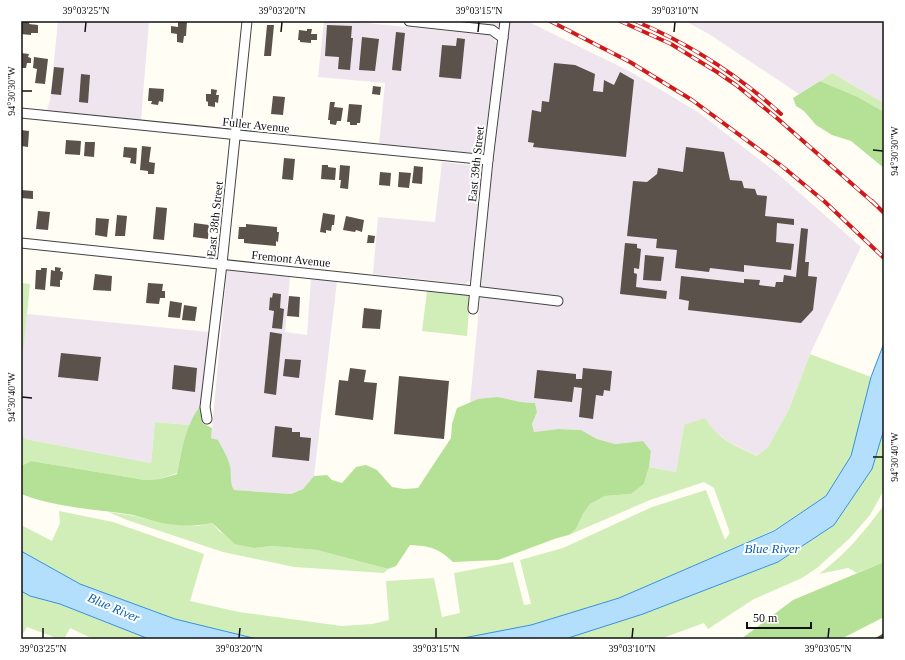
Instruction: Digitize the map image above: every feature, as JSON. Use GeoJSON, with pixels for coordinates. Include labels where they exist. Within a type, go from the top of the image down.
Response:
{"type":"FeatureCollection","features":[{"type":"Feature","properties":{"kind":"street","name":"East 38th Street"},"geometry":{"type":"LineString","coordinates":[[207,419],[205,407],[222,264],[247,21]]}},
{"type":"Feature","properties":{"kind":"street"},"geometry":{"type":"LineString","coordinates":[[409,21],[492,30],[502,38]]}},
{"type":"Feature","properties":{"kind":"street","name":"East 39th Street"},"geometry":{"type":"LineString","coordinates":[[473,309],[488,160],[505,21]]}},
{"type":"Feature","properties":{"kind":"street","name":"Fuller Avenue"},"geometry":{"type":"LineString","coordinates":[[21,113],[488,160]]}},
{"type":"Feature","properties":{"kind":"street","name":"Fremont Avenue"},"geometry":{"type":"LineString","coordinates":[[21,243],[558,301]]}},
{"type":"Feature","properties":{"kind":"shaded area"},"geometry":{"type":"Polygon","coordinates":[[[58,21],[149,21],[141,120],[47,110],[50,100],[58,21]]]}},
{"type":"Feature","properties":{"kind":"shaded area"},"geometry":{"type":"Polygon","coordinates":[[[324,21],[346,21],[489,35],[494,39],[497,44],[484,147],[480,152],[474,153],[379,145],[385,83],[318,77],[324,21]]]}},
{"type":"Feature","properties":{"kind":"shaded area"},"geometry":{"type":"Polygon","coordinates":[[[457,21],[500,21],[499,27],[457,21]]]}},
{"type":"Feature","properties":{"kind":"shaded area"},"geometry":{"type":"Polygon","coordinates":[[[510,21],[527,21],[629,71],[698,112],[778,174],[861,247],[810,354],[789,409],[768,447],[757,456],[729,442],[713,430],[684,425],[676,472],[649,467],[651,451],[642,441],[615,444],[597,439],[581,430],[558,429],[534,432],[532,424],[537,412],[535,403],[521,402],[498,397],[470,402],[492,175],[510,21]]]}},
{"type":"Feature","properties":{"kind":"shaded area"},"geometry":{"type":"Polygon","coordinates":[[[685,21],[884,21],[884,103],[832,73],[799,94],[709,34],[685,21]]]}},
{"type":"Feature","properties":{"kind":"shaded area"},"geometry":{"type":"Polygon","coordinates":[[[442,162],[479,166],[482,171],[470,281],[465,284],[373,274],[378,217],[435,222],[442,162]]]}},
{"type":"Feature","properties":{"kind":"shaded area"},"geometry":{"type":"Polygon","coordinates":[[[227,270],[290,277],[285,332],[307,335],[311,279],[337,281],[314,476],[303,489],[291,494],[234,490],[231,483],[230,465],[211,438],[227,270]]]}},
{"type":"Feature","properties":{"kind":"shaded area"},"geometry":{"type":"Polygon","coordinates":[[[27,314],[209,332],[201,405],[190,425],[155,422],[151,463],[25,439],[21,434],[21,363],[27,314]]]}},
{"type":"Feature","properties":{"kind":"green space"},"geometry":{"type":"Polygon","coordinates":[[[832,73],[884,103],[884,112],[858,97],[820,81],[832,73]]]}},
{"type":"Feature","properties":{"kind":"green space"},"geometry":{"type":"Polygon","coordinates":[[[820,81],[858,97],[884,112],[884,168],[851,141],[832,135],[816,125],[804,111],[796,106],[793,98],[820,81]]]}},
{"type":"Feature","properties":{"kind":"green space"},"geometry":{"type":"Polygon","coordinates":[[[21,283],[30,284],[22,363],[21,363],[21,283]]]}},
{"type":"Feature","properties":{"kind":"green space"},"geometry":{"type":"Polygon","coordinates":[[[427,291],[467,294],[470,299],[467,336],[422,331],[427,291]]]}},
{"type":"Feature","properties":{"kind":"green space"},"geometry":{"type":"Polygon","coordinates":[[[810,354],[871,377],[851,456],[826,496],[774,530],[619,598],[531,625],[458,639],[257,639],[175,619],[80,584],[21,551],[21,525],[52,541],[60,523],[59,511],[113,522],[204,554],[190,601],[239,612],[342,626],[372,624],[389,620],[386,581],[434,578],[442,617],[460,613],[454,573],[513,562],[524,605],[531,604],[520,560],[563,548],[652,507],[706,490],[725,540],[730,533],[714,488],[704,482],[650,500],[569,535],[576,529],[583,514],[590,504],[605,496],[631,494],[644,484],[649,467],[676,472],[684,425],[705,418],[722,437],[734,445],[757,456],[768,447],[789,409],[810,354]]]}},
{"type":"Feature","properties":{"kind":"green space"},"geometry":{"type":"Polygon","coordinates":[[[498,397],[521,402],[535,403],[537,412],[532,424],[534,432],[558,429],[581,430],[597,439],[615,444],[643,441],[651,451],[649,467],[644,484],[631,494],[605,496],[590,504],[583,514],[576,529],[569,535],[498,560],[453,562],[443,554],[433,549],[423,546],[410,545],[396,566],[388,569],[317,550],[272,546],[254,548],[235,544],[212,523],[184,526],[157,522],[133,515],[76,508],[35,499],[21,494],[21,466],[31,461],[145,480],[160,479],[177,474],[188,428],[201,405],[202,423],[212,428],[211,438],[218,440],[226,456],[230,466],[234,490],[291,494],[303,489],[314,476],[327,475],[332,480],[342,483],[356,467],[366,465],[377,470],[392,487],[404,489],[418,488],[451,438],[452,424],[457,408],[478,399],[498,397]]]}},
{"type":"Feature","properties":{"kind":"green space"},"geometry":{"type":"Polygon","coordinates":[[[155,422],[190,425],[180,457],[177,473],[160,479],[145,480],[31,461],[21,466],[21,434],[25,439],[151,463],[155,422]]]}},
{"type":"Feature","properties":{"kind":"green space"},"geometry":{"type":"Polygon","coordinates":[[[884,429],[884,490],[870,515],[850,538],[817,568],[802,578],[754,599],[708,629],[704,623],[660,639],[565,639],[643,614],[779,562],[834,525],[872,469],[884,429]]]}},
{"type":"Feature","properties":{"kind":"green space"},"geometry":{"type":"Polygon","coordinates":[[[884,505],[884,562],[857,573],[848,568],[819,574],[838,559],[884,505]]]}},
{"type":"Feature","properties":{"kind":"green space"},"geometry":{"type":"Polygon","coordinates":[[[108,512],[135,516],[157,522],[198,526],[212,523],[220,532],[254,548],[272,546],[317,550],[388,569],[384,573],[294,567],[223,552],[127,520],[108,512]]]}},
{"type":"Feature","properties":{"kind":"green space"},"geometry":{"type":"Polygon","coordinates":[[[884,562],[884,617],[841,639],[741,639],[793,600],[884,562]]]}},
{"type":"Feature","properties":{"kind":"green space"},"geometry":{"type":"Polygon","coordinates":[[[21,591],[30,596],[60,604],[149,639],[93,639],[70,628],[64,639],[59,639],[27,627],[21,637],[21,591]]]}},
{"type":"Feature","properties":{"kind":"water","name":"Blue River"},"geometry":{"type":"Polygon","coordinates":[[[884,343],[884,429],[872,469],[834,525],[778,562],[643,614],[565,639],[458,639],[531,625],[619,598],[774,531],[826,496],[851,456],[871,377],[884,343]]]}},
{"type":"Feature","properties":{"kind":"water","name":"Blue River"},"geometry":{"type":"Polygon","coordinates":[[[21,551],[80,584],[175,619],[257,639],[149,639],[60,604],[30,596],[21,591],[21,551]]]}},
{"type":"Feature","properties":{"kind":"building"},"geometry":{"type":"Polygon","coordinates":[[[21,21],[30,21],[29,24],[38,25],[38,33],[31,33],[31,35],[21,34],[21,21]]]}},
{"type":"Feature","properties":{"kind":"building"},"geometry":{"type":"Polygon","coordinates":[[[178,21],[187,21],[186,36],[184,36],[183,43],[177,42],[177,34],[171,33],[171,26],[178,27],[178,21]]]}},
{"type":"Feature","properties":{"kind":"building"},"geometry":{"type":"Polygon","coordinates":[[[267,25],[274,25],[271,56],[264,56],[267,25]]]}},
{"type":"Feature","properties":{"kind":"building"},"geometry":{"type":"Polygon","coordinates":[[[327,25],[352,26],[351,38],[353,38],[350,70],[338,69],[339,57],[325,56],[327,25]]]}},
{"type":"Feature","properties":{"kind":"building"},"geometry":{"type":"Polygon","coordinates":[[[307,29],[312,29],[311,34],[317,34],[317,40],[311,40],[311,43],[300,42],[300,40],[298,40],[299,30],[307,31],[307,29]]]}},
{"type":"Feature","properties":{"kind":"building"},"geometry":{"type":"Polygon","coordinates":[[[396,32],[405,33],[401,71],[392,70],[396,32]]]}},
{"type":"Feature","properties":{"kind":"building"},"geometry":{"type":"Polygon","coordinates":[[[362,37],[379,39],[375,71],[359,70],[362,37]]]}},
{"type":"Feature","properties":{"kind":"building"},"geometry":{"type":"Polygon","coordinates":[[[457,38],[465,39],[461,79],[439,77],[442,45],[456,46],[457,38]]]}},
{"type":"Feature","properties":{"kind":"building"},"geometry":{"type":"Polygon","coordinates":[[[21,53],[29,54],[28,57],[31,58],[31,63],[27,63],[26,68],[21,68],[21,53]]]}},
{"type":"Feature","properties":{"kind":"building"},"geometry":{"type":"Polygon","coordinates":[[[34,57],[48,59],[45,84],[35,83],[37,69],[33,68],[34,57]]]}},
{"type":"Feature","properties":{"kind":"building"},"geometry":{"type":"Polygon","coordinates":[[[554,63],[575,65],[595,74],[593,91],[603,92],[604,80],[614,85],[620,72],[634,80],[626,157],[533,147],[534,143],[528,142],[532,110],[541,112],[542,101],[549,102],[554,63]]]}},
{"type":"Feature","properties":{"kind":"building"},"geometry":{"type":"Polygon","coordinates":[[[54,67],[64,68],[61,95],[51,94],[54,67]]]}},
{"type":"Feature","properties":{"kind":"building"},"geometry":{"type":"Polygon","coordinates":[[[81,74],[90,75],[88,103],[79,102],[81,74]]]}},
{"type":"Feature","properties":{"kind":"building"},"geometry":{"type":"Polygon","coordinates":[[[373,86],[381,87],[380,95],[372,94],[373,86]]]}},
{"type":"Feature","properties":{"kind":"building"},"geometry":{"type":"Polygon","coordinates":[[[149,88],[164,89],[163,102],[159,101],[158,105],[151,104],[152,101],[148,101],[149,88]]]}},
{"type":"Feature","properties":{"kind":"building"},"geometry":{"type":"Polygon","coordinates":[[[211,89],[217,90],[216,95],[219,95],[218,103],[215,102],[215,107],[208,106],[208,102],[206,101],[206,94],[211,94],[211,89]]]}},
{"type":"Feature","properties":{"kind":"building"},"geometry":{"type":"Polygon","coordinates":[[[273,96],[285,97],[283,115],[271,114],[273,96]]]}},
{"type":"Feature","properties":{"kind":"building"},"geometry":{"type":"Polygon","coordinates":[[[330,102],[335,102],[334,107],[343,108],[341,121],[337,121],[336,125],[330,124],[330,120],[328,120],[330,102]]]}},
{"type":"Feature","properties":{"kind":"building"},"geometry":{"type":"Polygon","coordinates":[[[349,104],[362,105],[360,123],[357,123],[357,125],[350,125],[350,122],[347,122],[349,104]]]}},
{"type":"Feature","properties":{"kind":"building"},"geometry":{"type":"Polygon","coordinates":[[[21,130],[29,131],[28,147],[21,146],[21,130]]]}},
{"type":"Feature","properties":{"kind":"building"},"geometry":{"type":"Polygon","coordinates":[[[66,140],[81,141],[80,155],[65,154],[66,140]]]}},
{"type":"Feature","properties":{"kind":"building"},"geometry":{"type":"Polygon","coordinates":[[[85,142],[95,142],[94,157],[84,156],[85,142]]]}},
{"type":"Feature","properties":{"kind":"building"},"geometry":{"type":"Polygon","coordinates":[[[142,146],[151,147],[149,162],[155,163],[154,174],[148,174],[148,171],[140,170],[142,146]]]}},
{"type":"Feature","properties":{"kind":"building"},"geometry":{"type":"Polygon","coordinates":[[[124,147],[137,148],[136,164],[130,163],[131,158],[123,157],[124,147]]]}},
{"type":"Feature","properties":{"kind":"building"},"geometry":{"type":"Polygon","coordinates":[[[686,147],[724,152],[730,180],[742,181],[744,188],[755,189],[757,195],[767,196],[765,216],[794,219],[794,225],[777,223],[776,242],[794,244],[791,270],[744,265],[744,272],[710,268],[709,272],[675,268],[677,250],[656,248],[657,239],[627,236],[633,181],[647,182],[657,174],[658,168],[683,172],[686,147]]]}},
{"type":"Feature","properties":{"kind":"building"},"geometry":{"type":"Polygon","coordinates":[[[284,158],[295,159],[293,180],[282,179],[284,158]]]}},
{"type":"Feature","properties":{"kind":"building"},"geometry":{"type":"Polygon","coordinates":[[[322,165],[328,165],[328,167],[336,168],[335,180],[321,179],[322,165]]]}},
{"type":"Feature","properties":{"kind":"building"},"geometry":{"type":"Polygon","coordinates":[[[340,165],[350,166],[348,189],[340,188],[340,165]]]}},
{"type":"Feature","properties":{"kind":"building"},"geometry":{"type":"Polygon","coordinates":[[[414,166],[423,167],[422,184],[412,183],[414,166]]]}},
{"type":"Feature","properties":{"kind":"building"},"geometry":{"type":"Polygon","coordinates":[[[380,172],[391,173],[390,186],[379,185],[380,172]]]}},
{"type":"Feature","properties":{"kind":"building"},"geometry":{"type":"Polygon","coordinates":[[[399,172],[411,173],[409,188],[398,187],[399,172]]]}},
{"type":"Feature","properties":{"kind":"building"},"geometry":{"type":"Polygon","coordinates":[[[21,190],[33,191],[33,199],[21,198],[21,190]]]}},
{"type":"Feature","properties":{"kind":"building"},"geometry":{"type":"Polygon","coordinates":[[[156,207],[167,208],[164,240],[153,239],[156,207]]]}},
{"type":"Feature","properties":{"kind":"building"},"geometry":{"type":"Polygon","coordinates":[[[38,211],[50,212],[48,230],[36,229],[38,211]]]}},
{"type":"Feature","properties":{"kind":"building"},"geometry":{"type":"Polygon","coordinates":[[[323,213],[335,215],[334,225],[332,225],[331,231],[326,230],[326,233],[320,232],[323,213]]]}},
{"type":"Feature","properties":{"kind":"building"},"geometry":{"type":"Polygon","coordinates":[[[117,215],[127,216],[125,236],[115,236],[117,215]]]}},
{"type":"Feature","properties":{"kind":"building"},"geometry":{"type":"Polygon","coordinates":[[[346,216],[364,220],[362,232],[356,230],[355,232],[343,230],[346,216]]]}},
{"type":"Feature","properties":{"kind":"building"},"geometry":{"type":"Polygon","coordinates":[[[96,218],[109,219],[107,237],[95,235],[96,218]]]}},
{"type":"Feature","properties":{"kind":"building"},"geometry":{"type":"Polygon","coordinates":[[[194,223],[209,225],[208,239],[193,237],[194,223]]]}},
{"type":"Feature","properties":{"kind":"building"},"geometry":{"type":"Polygon","coordinates":[[[246,224],[277,227],[277,232],[279,232],[276,246],[244,243],[244,239],[238,239],[239,227],[246,227],[246,224]]]}},
{"type":"Feature","properties":{"kind":"building"},"geometry":{"type":"Polygon","coordinates":[[[801,228],[808,229],[805,262],[809,262],[808,276],[817,277],[813,310],[801,323],[688,310],[689,301],[679,299],[681,276],[744,283],[744,279],[760,280],[759,285],[775,287],[776,282],[783,282],[784,275],[796,277],[801,228]]]}},
{"type":"Feature","properties":{"kind":"building"},"geometry":{"type":"Polygon","coordinates":[[[368,235],[375,236],[374,243],[367,243],[368,235]]]}},
{"type":"Feature","properties":{"kind":"building"},"geometry":{"type":"Polygon","coordinates":[[[625,243],[637,244],[637,248],[641,249],[639,269],[634,268],[634,273],[637,274],[636,287],[667,291],[666,299],[620,294],[625,243]]]}},
{"type":"Feature","properties":{"kind":"building"},"geometry":{"type":"Polygon","coordinates":[[[645,255],[664,257],[661,281],[643,280],[645,255]]]}},
{"type":"Feature","properties":{"kind":"building"},"geometry":{"type":"Polygon","coordinates":[[[55,267],[61,268],[60,271],[63,272],[62,280],[60,280],[60,287],[50,286],[51,270],[55,271],[55,267]]]}},
{"type":"Feature","properties":{"kind":"building"},"geometry":{"type":"Polygon","coordinates":[[[41,268],[47,268],[45,290],[35,289],[36,270],[41,270],[41,268]]]}},
{"type":"Feature","properties":{"kind":"building"},"geometry":{"type":"Polygon","coordinates":[[[95,274],[112,276],[111,291],[93,290],[95,274]]]}},
{"type":"Feature","properties":{"kind":"building"},"geometry":{"type":"Polygon","coordinates":[[[148,283],[163,284],[162,291],[165,291],[165,298],[160,298],[159,304],[146,303],[148,283]]]}},
{"type":"Feature","properties":{"kind":"building"},"geometry":{"type":"Polygon","coordinates":[[[273,293],[281,294],[280,308],[284,309],[282,329],[272,328],[274,311],[269,310],[270,297],[272,298],[273,293]]]}},
{"type":"Feature","properties":{"kind":"building"},"geometry":{"type":"Polygon","coordinates":[[[289,296],[300,297],[299,317],[287,316],[289,296]]]}},
{"type":"Feature","properties":{"kind":"building"},"geometry":{"type":"Polygon","coordinates":[[[170,301],[182,303],[180,318],[168,317],[170,301]]]}},
{"type":"Feature","properties":{"kind":"building"},"geometry":{"type":"Polygon","coordinates":[[[184,305],[197,307],[195,321],[182,320],[184,305]]]}},
{"type":"Feature","properties":{"kind":"building"},"geometry":{"type":"Polygon","coordinates":[[[364,308],[382,310],[380,329],[362,328],[364,308]]]}},
{"type":"Feature","properties":{"kind":"building"},"geometry":{"type":"Polygon","coordinates":[[[270,332],[282,334],[276,395],[264,393],[270,332]]]}},
{"type":"Feature","properties":{"kind":"building"},"geometry":{"type":"Polygon","coordinates":[[[61,353],[101,357],[98,381],[58,377],[61,353]]]}},
{"type":"Feature","properties":{"kind":"building"},"geometry":{"type":"Polygon","coordinates":[[[285,359],[301,360],[299,378],[283,376],[285,359]]]}},
{"type":"Feature","properties":{"kind":"building"},"geometry":{"type":"Polygon","coordinates":[[[174,365],[197,368],[195,392],[172,389],[174,365]]]}},
{"type":"Feature","properties":{"kind":"building"},"geometry":{"type":"Polygon","coordinates":[[[350,368],[366,370],[364,382],[377,383],[373,420],[335,415],[339,380],[348,381],[350,368]]]}},
{"type":"Feature","properties":{"kind":"building"},"geometry":{"type":"Polygon","coordinates":[[[583,368],[612,371],[610,391],[604,390],[603,396],[596,395],[593,419],[579,417],[582,388],[574,387],[572,402],[534,398],[537,370],[576,374],[576,379],[582,379],[583,368]]]}},
{"type":"Feature","properties":{"kind":"building"},"geometry":{"type":"Polygon","coordinates":[[[399,376],[449,381],[444,439],[394,434],[399,376]]]}},
{"type":"Feature","properties":{"kind":"building"},"geometry":{"type":"Polygon","coordinates":[[[275,426],[292,428],[292,432],[300,432],[300,437],[311,438],[309,461],[272,457],[275,426]]]}},
{"type":"Feature","properties":{"kind":"building"},"geometry":{"type":"Polygon","coordinates":[[[884,633],[884,639],[874,639],[884,633]]]}},
{"type":"Feature","properties":{"kind":"railway"},"geometry":{"type":"LineString","coordinates":[[550,21],[630,62],[692,100],[783,167],[824,201],[884,258]]}},
{"type":"Feature","properties":{"kind":"railway"},"geometry":{"type":"LineString","coordinates":[[620,21],[671,44],[736,85],[778,119],[876,205]]}},
{"type":"Feature","properties":{"kind":"railway"},"geometry":{"type":"LineString","coordinates":[[635,21],[674,39],[712,61],[748,86],[781,114]]}},
{"type":"Feature","properties":{"kind":"railway"},"geometry":{"type":"LineString","coordinates":[[872,201],[884,213]]}}]}
